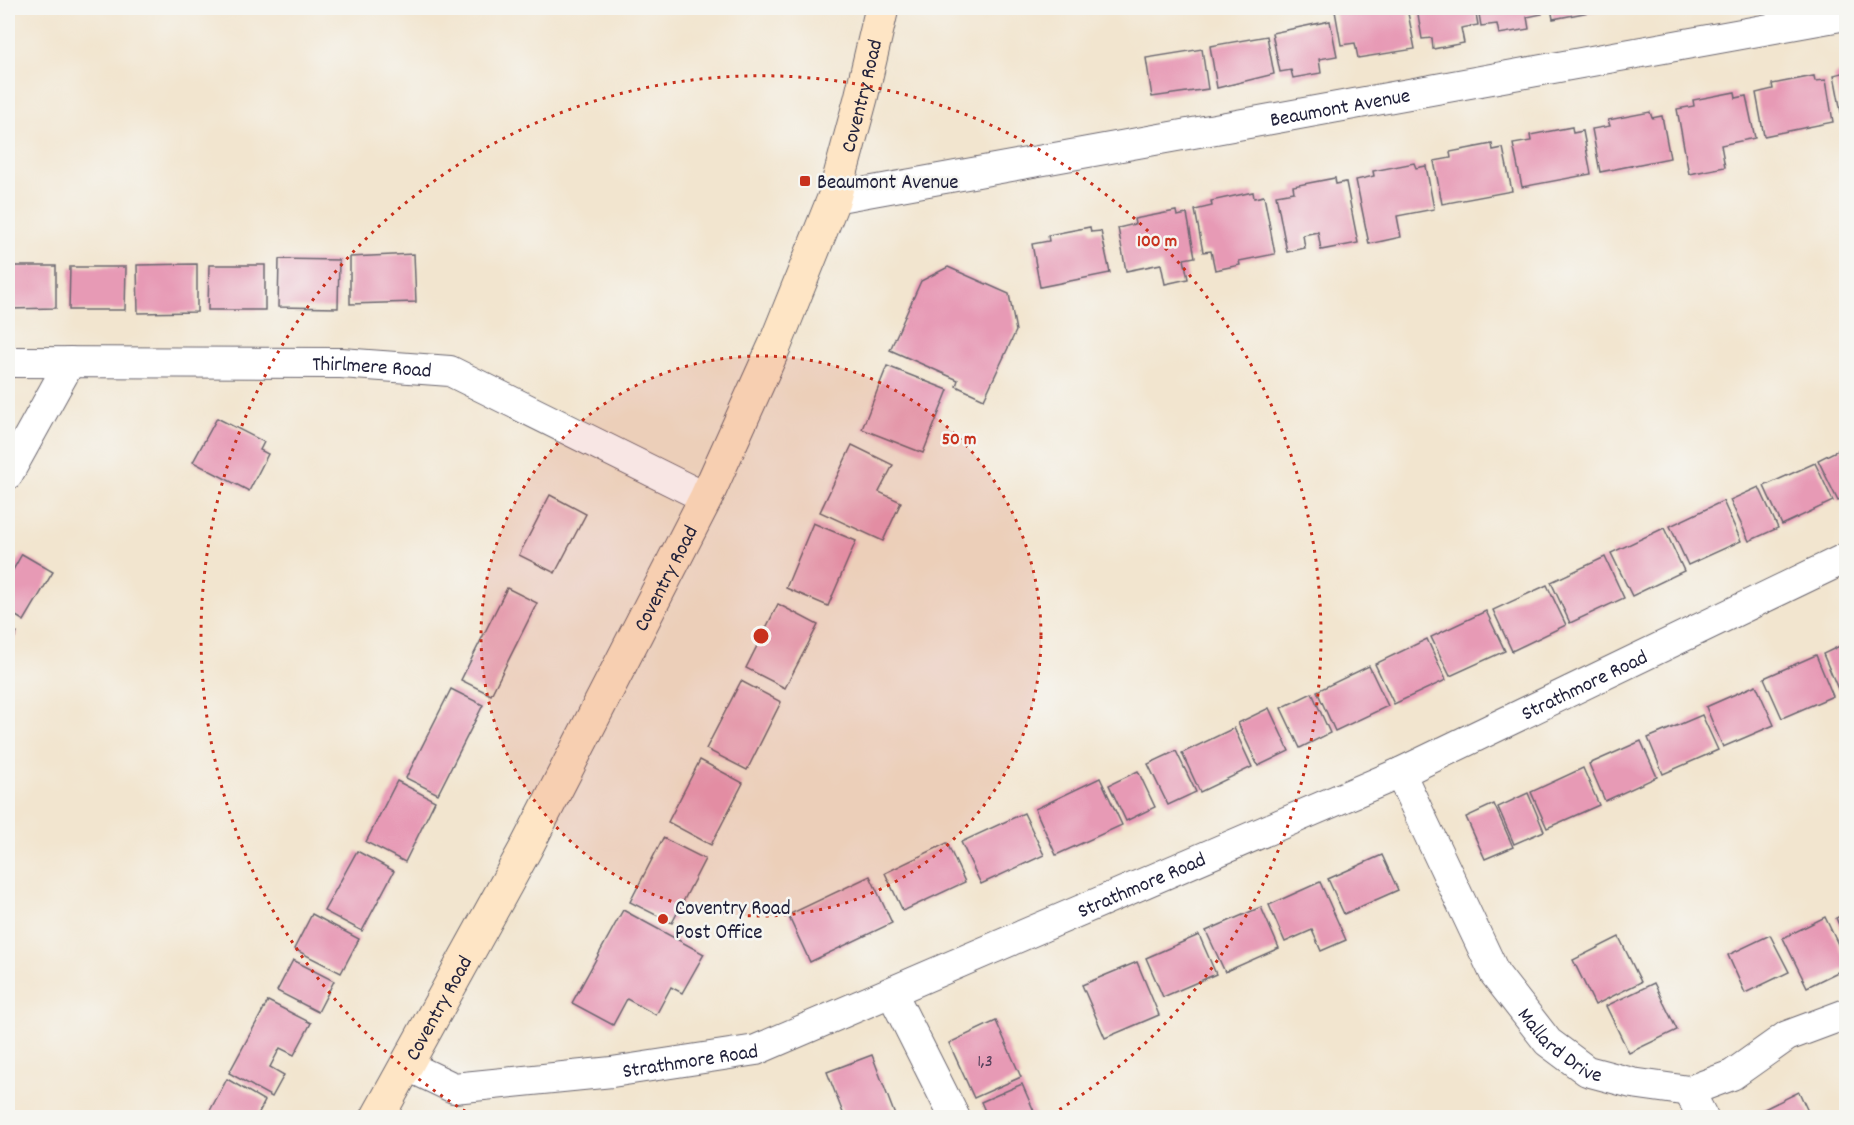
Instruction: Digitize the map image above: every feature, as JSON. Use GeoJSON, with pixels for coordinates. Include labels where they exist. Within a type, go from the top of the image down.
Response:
{"type":"FeatureCollection","features":[{"type":"Feature","properties":{"kind":"main road","name":"Coventry Road"},"geometry":{"type":"LineString","coordinates":[[377,1118],[526,848],[706,498],[775,345],[834,198],[882,8]]}},
{"type":"Feature","properties":{"kind":"street","name":"Beaumont Avenue"},"geometry":{"type":"LineString","coordinates":[[834,198],[1846,15]]}},
{"type":"Feature","properties":{"kind":"street","name":"Thirlmere Road"},"geometry":{"type":"LineString","coordinates":[[8,362],[341,363],[450,371],[706,498]]}},
{"type":"Feature","properties":{"kind":"street"},"geometry":{"type":"LineString","coordinates":[[8,474],[70,362]]}},
{"type":"Feature","properties":{"kind":"street","name":"Strathmore Road"},"geometry":{"type":"LineString","coordinates":[[406,1065],[454,1088],[612,1072],[756,1050],[1400,773],[1846,558]]}},
{"type":"Feature","properties":{"kind":"street","name":"Mallard Drive"},"geometry":{"type":"LineString","coordinates":[[1400,773],[1495,974],[1548,1042],[1587,1071],[1632,1083],[1689,1091],[1732,1075],[1787,1036],[1846,1014]]}},
{"type":"Feature","properties":{"kind":"street"},"geometry":{"type":"LineString","coordinates":[[892,993],[955,1118]]}},
{"type":"Feature","properties":{"kind":"street"},"geometry":{"type":"LineString","coordinates":[[1689,1091],[1703,1118]]}},
{"type":"Feature","properties":{"kind":"building"},"geometry":{"type":"Polygon","coordinates":[[[1355,8],[1407,8],[1415,49],[1358,58],[1355,43],[1341,45],[1335,11],[1355,8]]]}},
{"type":"Feature","properties":{"kind":"building"},"geometry":{"type":"Polygon","coordinates":[[[1417,8],[1475,8],[1478,25],[1461,28],[1464,43],[1433,49],[1432,38],[1422,39],[1417,8]]]}},
{"type":"Feature","properties":{"kind":"building"},"geometry":{"type":"Polygon","coordinates":[[[1478,8],[1541,8],[1542,14],[1527,17],[1529,29],[1499,34],[1497,24],[1481,26],[1478,8]]]}},
{"type":"Feature","properties":{"kind":"building"},"geometry":{"type":"Polygon","coordinates":[[[1551,8],[1605,8],[1605,9],[1553,19],[1551,8]]]}},
{"type":"Feature","properties":{"kind":"building"},"geometry":{"type":"Polygon","coordinates":[[[1330,21],[1337,56],[1319,59],[1321,73],[1293,78],[1291,70],[1280,72],[1272,33],[1330,21]]]}},
{"type":"Feature","properties":{"kind":"building"},"geometry":{"type":"Polygon","coordinates":[[[1267,36],[1274,74],[1217,88],[1210,46],[1267,36]]]}},
{"type":"Feature","properties":{"kind":"building"},"geometry":{"type":"Polygon","coordinates":[[[1202,49],[1208,89],[1152,97],[1146,58],[1202,49]]]}},
{"type":"Feature","properties":{"kind":"building"},"geometry":{"type":"Polygon","coordinates":[[[1846,72],[1846,116],[1842,117],[1834,75],[1846,72]]]}},
{"type":"Feature","properties":{"kind":"building"},"geometry":{"type":"Polygon","coordinates":[[[1814,76],[1815,81],[1826,80],[1833,122],[1764,136],[1756,93],[1773,89],[1772,84],[1814,76]]]}},
{"type":"Feature","properties":{"kind":"building"},"geometry":{"type":"Polygon","coordinates":[[[1735,92],[1736,98],[1746,96],[1755,138],[1721,145],[1725,167],[1689,174],[1677,109],[1694,106],[1693,100],[1735,92]]]}},
{"type":"Feature","properties":{"kind":"building"},"geometry":{"type":"Polygon","coordinates":[[[1650,112],[1652,118],[1662,116],[1670,158],[1600,172],[1592,129],[1610,126],[1608,120],[1650,112]]]}},
{"type":"Feature","properties":{"kind":"building"},"geometry":{"type":"Polygon","coordinates":[[[1572,127],[1573,133],[1583,131],[1591,174],[1522,187],[1513,144],[1531,141],[1530,135],[1572,127]]]}},
{"type":"Feature","properties":{"kind":"building"},"geometry":{"type":"Polygon","coordinates":[[[1492,144],[1493,150],[1503,148],[1512,191],[1442,204],[1434,161],[1451,158],[1450,152],[1492,144]]]}},
{"type":"Feature","properties":{"kind":"building"},"geometry":{"type":"Polygon","coordinates":[[[1414,163],[1416,168],[1426,166],[1434,209],[1397,216],[1401,237],[1369,244],[1356,180],[1374,176],[1373,171],[1414,163]]]}},
{"type":"Feature","properties":{"kind":"building"},"geometry":{"type":"Polygon","coordinates":[[[1335,178],[1336,184],[1346,182],[1358,243],[1321,250],[1318,232],[1303,235],[1305,248],[1287,252],[1276,195],[1294,192],[1293,186],[1335,178]]]}},
{"type":"Feature","properties":{"kind":"building"},"geometry":{"type":"Polygon","coordinates":[[[1253,192],[1254,198],[1264,196],[1275,254],[1239,261],[1240,265],[1215,270],[1211,251],[1203,252],[1195,210],[1212,206],[1211,201],[1253,192]]]}},
{"type":"Feature","properties":{"kind":"building"},"geometry":{"type":"Polygon","coordinates":[[[1176,211],[1177,216],[1187,214],[1195,257],[1184,259],[1188,279],[1165,284],[1161,264],[1126,271],[1118,228],[1135,224],[1134,219],[1176,211]]]}},
{"type":"Feature","properties":{"kind":"building"},"geometry":{"type":"Polygon","coordinates":[[[1090,227],[1091,232],[1101,231],[1110,273],[1040,287],[1032,244],[1049,241],[1048,235],[1090,227]]]}},
{"type":"Feature","properties":{"kind":"building"},"geometry":{"type":"Polygon","coordinates":[[[414,254],[416,302],[350,304],[350,257],[414,254]]]}},
{"type":"Feature","properties":{"kind":"building"},"geometry":{"type":"Polygon","coordinates":[[[279,259],[339,260],[338,308],[278,307],[279,259]]]}},
{"type":"Feature","properties":{"kind":"building"},"geometry":{"type":"Polygon","coordinates":[[[197,264],[197,312],[138,313],[137,265],[197,264]]]}},
{"type":"Feature","properties":{"kind":"building"},"geometry":{"type":"Polygon","coordinates":[[[209,265],[265,265],[265,310],[208,310],[209,265]]]}},
{"type":"Feature","properties":{"kind":"building"},"geometry":{"type":"Polygon","coordinates":[[[8,266],[56,266],[56,308],[8,309],[8,266]]]}},
{"type":"Feature","properties":{"kind":"building"},"geometry":{"type":"Polygon","coordinates":[[[70,267],[126,267],[125,310],[69,310],[70,267]]]}},
{"type":"Feature","properties":{"kind":"building"},"geometry":{"type":"Polygon","coordinates":[[[948,267],[1009,294],[1016,331],[984,399],[956,386],[958,380],[890,350],[921,281],[948,267]]]}},
{"type":"Feature","properties":{"kind":"building"},"geometry":{"type":"Polygon","coordinates":[[[887,366],[948,390],[923,453],[862,429],[887,366]]]}},
{"type":"Feature","properties":{"kind":"building"},"geometry":{"type":"Polygon","coordinates":[[[217,418],[264,442],[260,450],[268,454],[249,491],[193,462],[217,418]]]}},
{"type":"Feature","properties":{"kind":"building"},"geometry":{"type":"Polygon","coordinates":[[[852,445],[893,465],[879,492],[901,502],[883,541],[820,512],[852,445]]]}},
{"type":"Feature","properties":{"kind":"building"},"geometry":{"type":"Polygon","coordinates":[[[1846,446],[1846,497],[1838,501],[1818,460],[1846,446]]]}},
{"type":"Feature","properties":{"kind":"building"},"geometry":{"type":"Polygon","coordinates":[[[1815,463],[1833,501],[1782,525],[1764,486],[1815,463]]]}},
{"type":"Feature","properties":{"kind":"building"},"geometry":{"type":"Polygon","coordinates":[[[1759,487],[1778,528],[1749,541],[1730,500],[1759,487]]]}},
{"type":"Feature","properties":{"kind":"building"},"geometry":{"type":"Polygon","coordinates":[[[550,495],[586,514],[555,573],[519,555],[550,495]]]}},
{"type":"Feature","properties":{"kind":"building"},"geometry":{"type":"Polygon","coordinates":[[[1723,501],[1741,541],[1688,565],[1670,526],[1723,501]]]}},
{"type":"Feature","properties":{"kind":"building"},"geometry":{"type":"Polygon","coordinates":[[[813,523],[856,541],[828,606],[786,588],[813,523]]]}},
{"type":"Feature","properties":{"kind":"building"},"geometry":{"type":"Polygon","coordinates":[[[1664,528],[1684,571],[1632,596],[1611,553],[1664,528]]]}},
{"type":"Feature","properties":{"kind":"building"},"geometry":{"type":"Polygon","coordinates":[[[22,554],[53,572],[24,621],[8,611],[8,579],[22,554]]]}},
{"type":"Feature","properties":{"kind":"building"},"geometry":{"type":"Polygon","coordinates":[[[1605,557],[1624,598],[1570,623],[1551,582],[1605,557]]]}},
{"type":"Feature","properties":{"kind":"building"},"geometry":{"type":"Polygon","coordinates":[[[1547,585],[1566,625],[1512,651],[1493,610],[1547,585]]]}},
{"type":"Feature","properties":{"kind":"building"},"geometry":{"type":"Polygon","coordinates":[[[507,588],[537,603],[491,695],[461,680],[507,588]]]}},
{"type":"Feature","properties":{"kind":"building"},"geometry":{"type":"Polygon","coordinates":[[[778,604],[818,625],[785,688],[746,668],[778,604]]]}},
{"type":"Feature","properties":{"kind":"building"},"geometry":{"type":"Polygon","coordinates":[[[1486,611],[1505,651],[1450,676],[1431,637],[1486,611]]]}},
{"type":"Feature","properties":{"kind":"building"},"geometry":{"type":"Polygon","coordinates":[[[8,628],[17,633],[8,649],[8,628]]]}},
{"type":"Feature","properties":{"kind":"building"},"geometry":{"type":"Polygon","coordinates":[[[1427,639],[1446,680],[1394,704],[1375,664],[1427,639]]]}},
{"type":"Feature","properties":{"kind":"building"},"geometry":{"type":"Polygon","coordinates":[[[1846,643],[1846,685],[1838,689],[1823,654],[1846,643]]]}},
{"type":"Feature","properties":{"kind":"building"},"geometry":{"type":"Polygon","coordinates":[[[1816,655],[1833,696],[1782,718],[1764,678],[1816,655]]]}},
{"type":"Feature","properties":{"kind":"building"},"geometry":{"type":"Polygon","coordinates":[[[1369,666],[1388,706],[1335,731],[1317,691],[1369,666]]]}},
{"type":"Feature","properties":{"kind":"building"},"geometry":{"type":"Polygon","coordinates":[[[741,681],[781,702],[747,770],[706,749],[741,681]]]}},
{"type":"Feature","properties":{"kind":"building"},"geometry":{"type":"Polygon","coordinates":[[[1756,685],[1774,725],[1723,747],[1706,707],[1756,685]]]}},
{"type":"Feature","properties":{"kind":"building"},"geometry":{"type":"Polygon","coordinates":[[[451,689],[483,705],[438,794],[406,778],[451,689]]]}},
{"type":"Feature","properties":{"kind":"building"},"geometry":{"type":"Polygon","coordinates":[[[1312,693],[1330,733],[1300,748],[1281,708],[1312,693]]]}},
{"type":"Feature","properties":{"kind":"building"},"geometry":{"type":"Polygon","coordinates":[[[1269,708],[1289,751],[1258,766],[1238,723],[1269,708]]]}},
{"type":"Feature","properties":{"kind":"building"},"geometry":{"type":"Polygon","coordinates":[[[1702,715],[1718,750],[1663,774],[1648,738],[1702,715]]]}},
{"type":"Feature","properties":{"kind":"building"},"geometry":{"type":"Polygon","coordinates":[[[1234,728],[1252,767],[1200,792],[1182,753],[1234,728]]]}},
{"type":"Feature","properties":{"kind":"building"},"geometry":{"type":"Polygon","coordinates":[[[1641,741],[1657,777],[1605,801],[1589,764],[1641,741]]]}},
{"type":"Feature","properties":{"kind":"building"},"geometry":{"type":"Polygon","coordinates":[[[1176,751],[1196,792],[1168,805],[1148,764],[1176,751]]]}},
{"type":"Feature","properties":{"kind":"building"},"geometry":{"type":"Polygon","coordinates":[[[700,760],[743,783],[711,845],[668,822],[700,760]]]}},
{"type":"Feature","properties":{"kind":"building"},"geometry":{"type":"Polygon","coordinates":[[[1583,768],[1599,805],[1547,828],[1531,792],[1583,768]]]}},
{"type":"Feature","properties":{"kind":"building"},"geometry":{"type":"Polygon","coordinates":[[[1138,771],[1155,807],[1126,821],[1109,785],[1138,771]]]}},
{"type":"Feature","properties":{"kind":"building"},"geometry":{"type":"Polygon","coordinates":[[[1100,778],[1122,825],[1056,855],[1035,809],[1100,778]]]}},
{"type":"Feature","properties":{"kind":"building"},"geometry":{"type":"Polygon","coordinates":[[[397,781],[435,801],[405,862],[366,842],[397,781]]]}},
{"type":"Feature","properties":{"kind":"building"},"geometry":{"type":"Polygon","coordinates":[[[1528,793],[1544,831],[1514,844],[1498,807],[1528,793]]]}},
{"type":"Feature","properties":{"kind":"building"},"geometry":{"type":"Polygon","coordinates":[[[1494,804],[1513,847],[1485,859],[1466,817],[1494,804]]]}},
{"type":"Feature","properties":{"kind":"building"},"geometry":{"type":"Polygon","coordinates":[[[1024,813],[1044,855],[981,884],[961,842],[1024,813]]]}},
{"type":"Feature","properties":{"kind":"building"},"geometry":{"type":"Polygon","coordinates":[[[663,838],[705,859],[672,923],[630,902],[663,838]]]}},
{"type":"Feature","properties":{"kind":"building"},"geometry":{"type":"Polygon","coordinates":[[[947,843],[965,882],[903,911],[885,873],[947,843]]]}},
{"type":"Feature","properties":{"kind":"building"},"geometry":{"type":"Polygon","coordinates":[[[357,851],[394,871],[362,931],[324,911],[357,851]]]}},
{"type":"Feature","properties":{"kind":"building"},"geometry":{"type":"Polygon","coordinates":[[[1382,855],[1398,890],[1344,914],[1328,879],[1382,855]]]}},
{"type":"Feature","properties":{"kind":"building"},"geometry":{"type":"Polygon","coordinates":[[[870,876],[892,923],[810,962],[788,915],[870,876]]]}},
{"type":"Feature","properties":{"kind":"building"},"geometry":{"type":"Polygon","coordinates":[[[1320,882],[1346,940],[1321,951],[1312,930],[1285,942],[1269,905],[1320,882]]]}},
{"type":"Feature","properties":{"kind":"building"},"geometry":{"type":"Polygon","coordinates":[[[1261,907],[1279,948],[1225,972],[1206,931],[1261,907]]]}},
{"type":"Feature","properties":{"kind":"building"},"geometry":{"type":"Polygon","coordinates":[[[623,910],[704,954],[682,993],[671,987],[656,1015],[627,999],[613,1025],[572,1003],[623,910]]]}},
{"type":"Feature","properties":{"kind":"building"},"geometry":{"type":"Polygon","coordinates":[[[1846,913],[1846,940],[1836,918],[1846,913]]]}},
{"type":"Feature","properties":{"kind":"building"},"geometry":{"type":"Polygon","coordinates":[[[312,914],[359,939],[341,973],[294,949],[312,914]]]}},
{"type":"Feature","properties":{"kind":"building"},"geometry":{"type":"Polygon","coordinates":[[[1825,917],[1846,961],[1846,968],[1807,987],[1783,938],[1825,917]]]}},
{"type":"Feature","properties":{"kind":"building"},"geometry":{"type":"Polygon","coordinates":[[[1199,935],[1216,974],[1163,997],[1146,958],[1199,935]]]}},
{"type":"Feature","properties":{"kind":"building"},"geometry":{"type":"Polygon","coordinates":[[[1770,935],[1789,972],[1745,993],[1728,955],[1770,935]]]}},
{"type":"Feature","properties":{"kind":"building"},"geometry":{"type":"Polygon","coordinates":[[[1619,937],[1641,982],[1595,1005],[1573,960],[1619,937]]]}},
{"type":"Feature","properties":{"kind":"building"},"geometry":{"type":"Polygon","coordinates":[[[293,960],[334,981],[318,1012],[277,991],[293,960]]]}},
{"type":"Feature","properties":{"kind":"building"},"geometry":{"type":"Polygon","coordinates":[[[1137,962],[1159,1015],[1105,1038],[1082,985],[1137,962]]]}},
{"type":"Feature","properties":{"kind":"building"},"geometry":{"type":"Polygon","coordinates":[[[1654,983],[1677,1030],[1629,1053],[1606,1006],[1654,983]]]}},
{"type":"Feature","properties":{"kind":"building"},"geometry":{"type":"Polygon","coordinates":[[[268,1001],[311,1023],[294,1055],[280,1048],[270,1067],[284,1075],[272,1097],[229,1073],[268,1001]]]}},
{"type":"Feature","properties":{"kind":"building"},"geometry":{"type":"Polygon","coordinates":[[[996,1021],[1021,1077],[974,1098],[949,1043],[996,1021]]]}},
{"type":"Feature","properties":{"kind":"building"},"geometry":{"type":"Polygon","coordinates":[[[872,1055],[896,1118],[845,1118],[827,1072],[872,1055]]]}},
{"type":"Feature","properties":{"kind":"building"},"geometry":{"type":"Polygon","coordinates":[[[227,1079],[265,1101],[256,1118],[206,1118],[227,1079]]]}},
{"type":"Feature","properties":{"kind":"building"},"geometry":{"type":"Polygon","coordinates":[[[1022,1084],[1037,1118],[988,1118],[981,1102],[1022,1084]]]}},
{"type":"Feature","properties":{"kind":"building"},"geometry":{"type":"Polygon","coordinates":[[[1799,1092],[1811,1118],[1746,1118],[1799,1092]]]}},
{"type":"Feature","properties":{"kind":"place","name":"Beaumont Avenue"},"geometry":{"type":"Point","coordinates":[805,181]}},
{"type":"Feature","properties":{"kind":"place","name":"Coventry Road Post Office"},"geometry":{"type":"Point","coordinates":[663,919]}}]}
